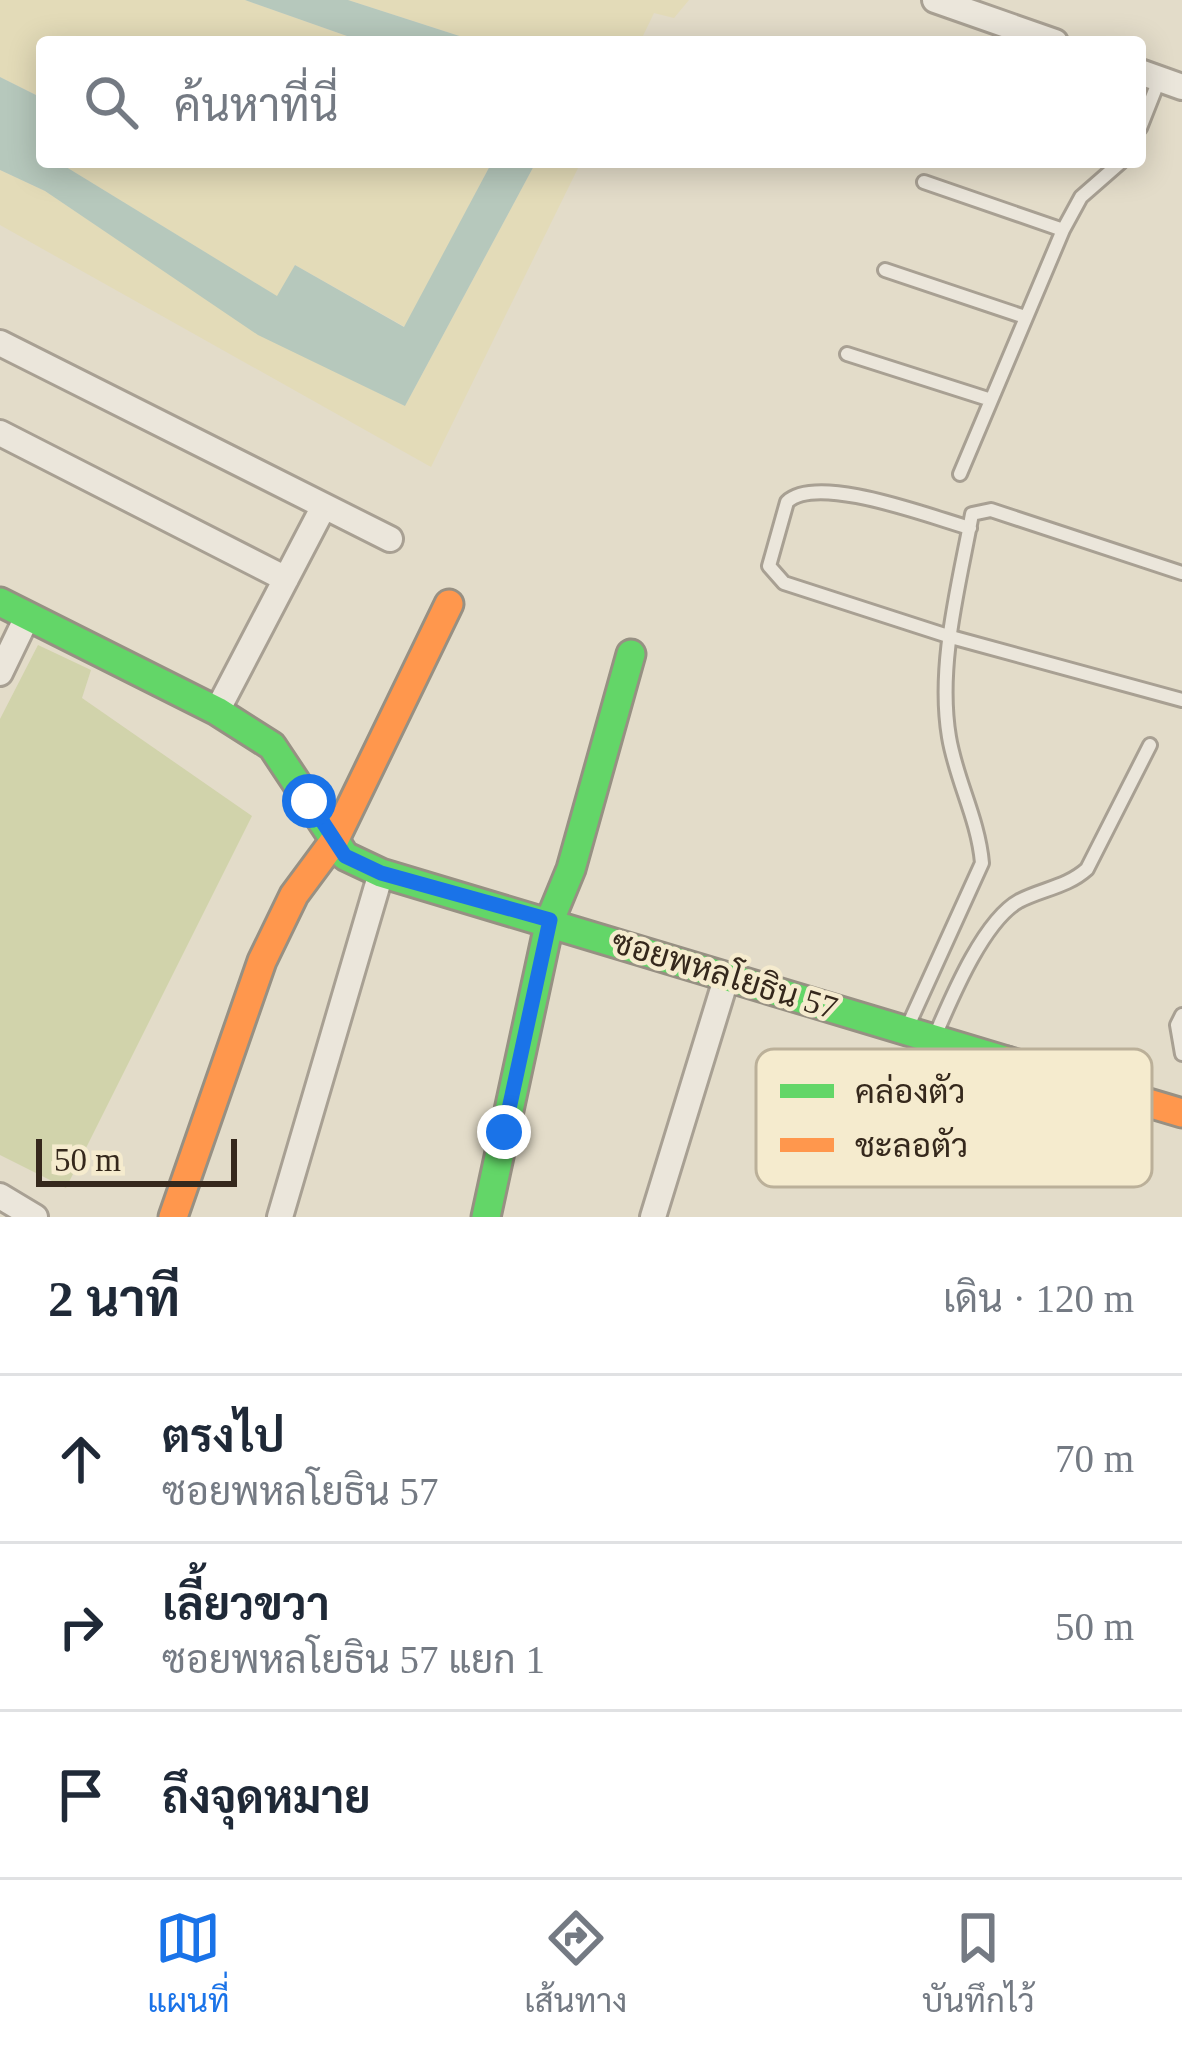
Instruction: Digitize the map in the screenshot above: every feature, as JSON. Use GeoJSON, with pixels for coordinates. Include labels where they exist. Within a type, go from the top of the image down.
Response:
{"type":"FeatureCollection","features":[{"type":"Feature","properties":{"kind":"street"},"geometry":{"type":"LineString","coordinates":[[935,0],[1038,36]]}},
{"type":"Feature","properties":{"kind":"street"},"geometry":{"type":"LineString","coordinates":[[0,343],[390,538]]}},
{"type":"Feature","properties":{"kind":"street"},"geometry":{"type":"LineString","coordinates":[[0,433],[286,579]]}},
{"type":"Feature","properties":{"kind":"street"},"geometry":{"type":"LineString","coordinates":[[217,711],[324,506]]}},
{"type":"Feature","properties":{"kind":"street","name":"ซอยพหลโยธิน 57"},"geometry":{"type":"LineString","coordinates":[[0,602],[217,711],[272,746],[345,856],[381,873],[973,1049]]}},
{"type":"Feature","properties":{"kind":"street"},"geometry":{"type":"LineString","coordinates":[[173,1217],[262,961],[294,895],[334,841],[449,604]]}},
{"type":"Feature","properties":{"kind":"street"},"geometry":{"type":"LineString","coordinates":[[0,673],[28,616]]}},
{"type":"Feature","properties":{"kind":"street"},"geometry":{"type":"LineString","coordinates":[[486,1217],[550,920],[571,869],[632,654]]}},
{"type":"Feature","properties":{"kind":"street"},"geometry":{"type":"LineString","coordinates":[[280,1217],[381,873]]}},
{"type":"Feature","properties":{"kind":"street"},"geometry":{"type":"LineString","coordinates":[[653,1217],[727,976]]}},
{"type":"Feature","properties":{"kind":"street","name":"ซอยพหลโยธิน 57"},"geometry":{"type":"LineString","coordinates":[[1152,1104],[1182,1113]]}},
{"type":"Feature","properties":{"kind":"street"},"geometry":{"type":"LineString","coordinates":[[0,1196],[35,1217]]}},
{"type":"Feature","properties":{"kind":"lane"},"geometry":{"type":"LineString","coordinates":[[1146,113],[1160,79]]}},
{"type":"Feature","properties":{"kind":"lane"},"geometry":{"type":"LineString","coordinates":[[960,474],[1063,230],[1081,197],[1113,168]]}},
{"type":"Feature","properties":{"kind":"lane"},"geometry":{"type":"LineString","coordinates":[[924,182],[1063,230]]}},
{"type":"Feature","properties":{"kind":"lane"},"geometry":{"type":"LineString","coordinates":[[885,270],[1025,316]]}},
{"type":"Feature","properties":{"kind":"lane"},"geometry":{"type":"LineString","coordinates":[[847,354],[988,399]]}},
{"type":"Feature","properties":{"kind":"lane"},"geometry":{"type":"LineString","coordinates":[[970,528],[894,506],[807,491],[787,502],[768,555],[769,566],[784,584],[951,637],[1182,700]]}},
{"type":"Feature","properties":{"kind":"lane"},"geometry":{"type":"LineString","coordinates":[[921,1033],[982,863],[980,833],[949,739],[951,637],[975,511],[991,510],[1182,573]]}},
{"type":"Feature","properties":{"kind":"lane"},"geometry":{"type":"LineString","coordinates":[[921,1033],[1016,902],[1076,879],[1087,869],[1150,745]]}},
{"type":"Feature","properties":{"kind":"lane"},"geometry":{"type":"LineString","coordinates":[[1182,1015],[1177,1024],[1182,1054]]}},
{"type":"Feature","properties":{"kind":"shaded area"},"geometry":{"type":"Polygon","coordinates":[[[0,0],[245,0],[347,36],[36,36],[36,95],[0,77],[0,0]]]}},
{"type":"Feature","properties":{"kind":"shaded area"},"geometry":{"type":"Polygon","coordinates":[[[245,0],[348,0],[459,36],[347,36],[245,0]]]}},
{"type":"Feature","properties":{"kind":"shaded area"},"geometry":{"type":"Polygon","coordinates":[[[348,0],[689,0],[674,18],[654,13],[643,36],[459,36],[348,0]]]}},
{"type":"Feature","properties":{"kind":"shaded area"},"geometry":{"type":"Polygon","coordinates":[[[0,77],[36,95],[36,168],[68,168],[277,296],[295,265],[404,327],[489,168],[533,168],[405,406],[258,335],[45,191],[0,170],[0,77]]]}},
{"type":"Feature","properties":{"kind":"shaded area"},"geometry":{"type":"Polygon","coordinates":[[[68,168],[489,168],[405,327],[295,265],[278,297],[68,168]]]}},
{"type":"Feature","properties":{"kind":"shaded area"},"geometry":{"type":"Polygon","coordinates":[[[533,168],[578,168],[431,467],[0,225],[0,170],[45,191],[258,334],[405,406],[533,168]]]}},
{"type":"Feature","properties":{"kind":"green space"},"geometry":{"type":"Polygon","coordinates":[[[38,645],[91,670],[82,698],[252,816],[66,1188],[0,1155],[0,719],[38,645]]]}},
{"type":"Feature","properties":{"kind":"traffic: fast"},"geometry":{"type":"LineString","coordinates":[[0,602],[217,711],[272,746],[345,856],[381,873],[967,1049]]}},
{"type":"Feature","properties":{"kind":"traffic: fast"},"geometry":{"type":"LineString","coordinates":[[486,1217],[550,920],[571,869],[631,654]]}},
{"type":"Feature","properties":{"kind":"traffic: slow"},"geometry":{"type":"LineString","coordinates":[[173,1217],[262,961],[294,895],[334,841],[449,604]]}},
{"type":"Feature","properties":{"kind":"traffic: slow"},"geometry":{"type":"LineString","coordinates":[[1152,1104],[1182,1113]]}},
{"type":"Feature","properties":{"kind":"route"},"geometry":{"type":"LineString","coordinates":[[309,801],[345,856],[381,873],[550,920],[504,1132]]}}]}
